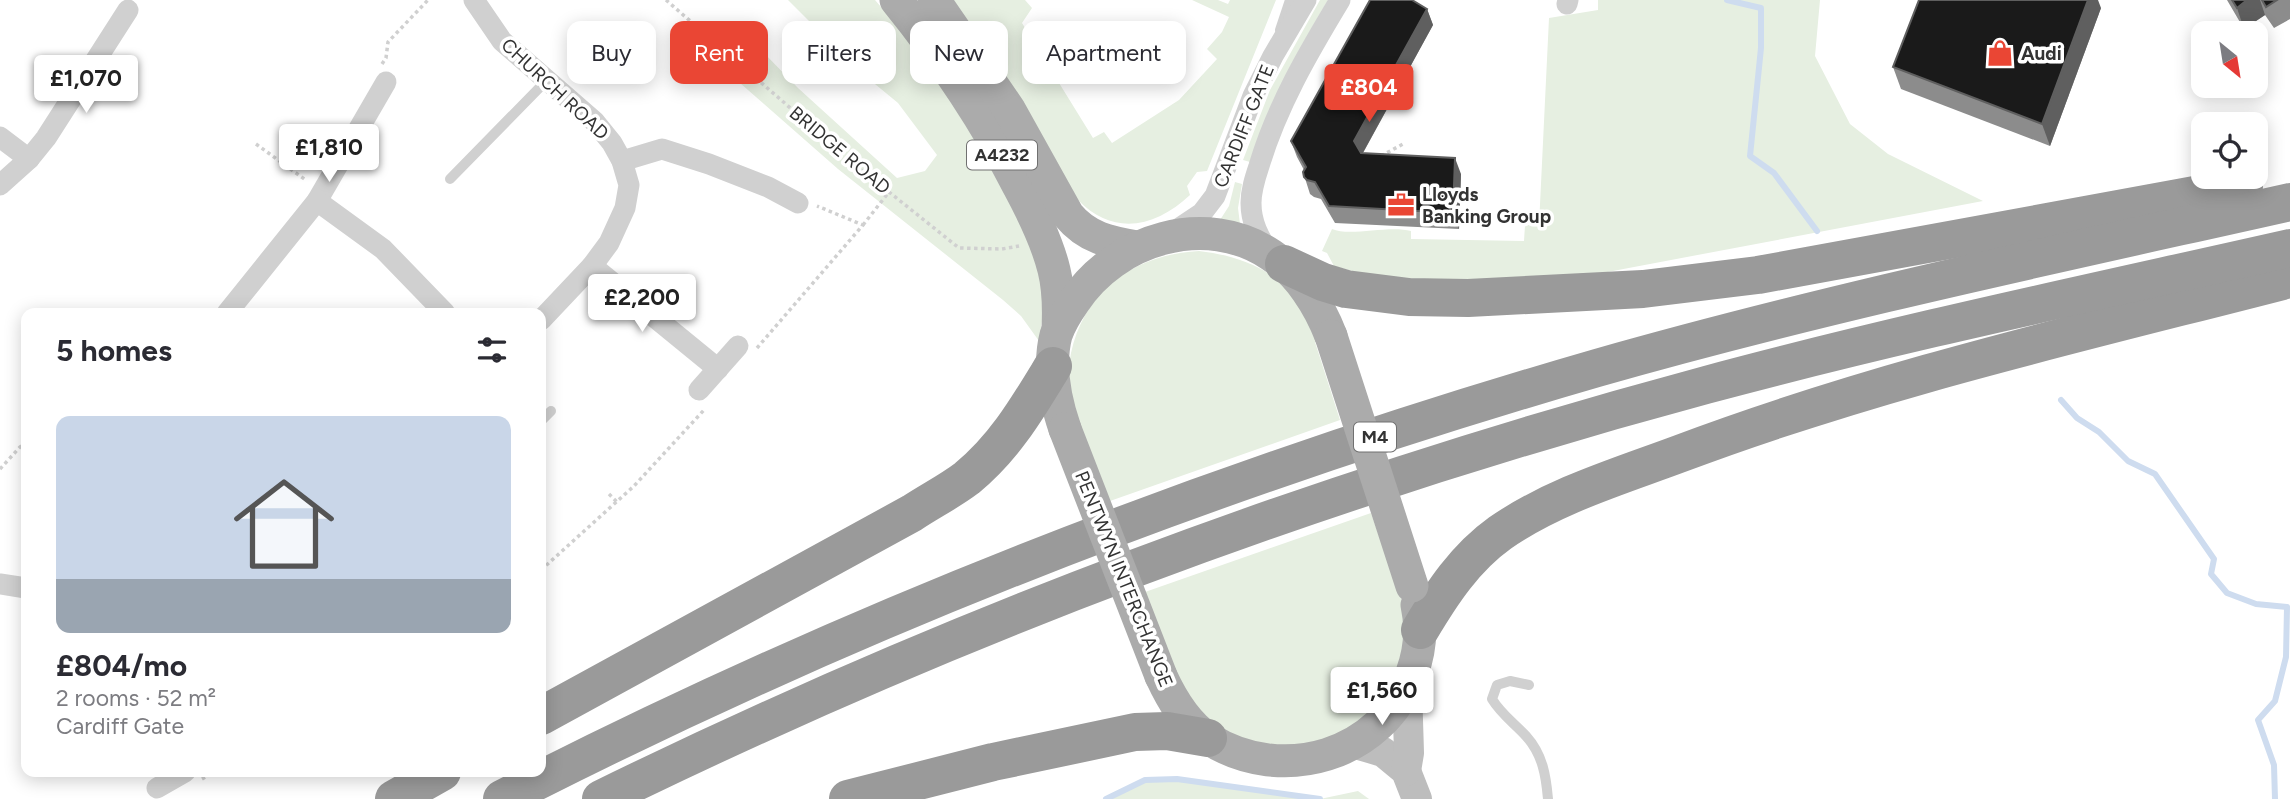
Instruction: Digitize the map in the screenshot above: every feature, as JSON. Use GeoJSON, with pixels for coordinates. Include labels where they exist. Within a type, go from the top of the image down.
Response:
{"type":"FeatureCollection","features":[{"type":"Feature","properties":{"kind":"highway"},"geometry":{"type":"LineString","coordinates":[[1277,259],[1323,282],[1346,289],[1409,297],[1468,298],[1643,289],[1758,275],[2290,176]]}},
{"type":"Feature","properties":{"kind":"highway","name":"M4"},"geometry":{"type":"LineString","coordinates":[[502,799],[693,704],[960,588],[1146,517],[1376,437],[1485,401],[1732,331],[2001,266],[2290,201]]}},
{"type":"Feature","properties":{"kind":"highway","name":"M4"},"geometry":{"type":"LineString","coordinates":[[601,799],[808,702],[1040,605],[1377,483],[1705,385],[2047,302],[2290,248]]}},
{"type":"Feature","properties":{"kind":"highway"},"geometry":{"type":"LineString","coordinates":[[1420,630],[1453,578],[1500,533],[1542,509],[1586,490],[1719,439],[1884,384],[2290,279]]}},
{"type":"Feature","properties":{"kind":"highway"},"geometry":{"type":"LineString","coordinates":[[546,713],[912,513],[965,479],[999,448],[1021,420],[1055,349]]}},
{"type":"Feature","properties":{"kind":"highway"},"geometry":{"type":"LineString","coordinates":[[848,799],[993,762],[1122,734],[1167,732],[1208,738]]}},
{"type":"Feature","properties":{"kind":"highway"},"geometry":{"type":"LineString","coordinates":[[394,799],[433,777]]}},
{"type":"Feature","properties":{"kind":"main road","name":"A4232"},"geometry":{"type":"LineString","coordinates":[[896,0],[952,74],[1026,200],[1054,270],[1058,296],[1055,349]]}},
{"type":"Feature","properties":{"kind":"main road","name":"A4232"},"geometry":{"type":"LineString","coordinates":[[934,0],[1009,108],[1061,205],[1072,220],[1094,237],[1151,242]]}},
{"type":"Feature","properties":{"kind":"main road","name":"PENTWYN INTERCHANGE"},"geometry":{"type":"LineString","coordinates":[[1190,233],[1219,235],[1250,244],[1277,259],[1315,303],[1331,335],[1419,612],[1417,656],[1407,687],[1386,718],[1372,732],[1356,744],[1319,758],[1279,761],[1240,754],[1208,738],[1180,711],[1161,676],[1065,429],[1056,394],[1055,349],[1077,296],[1106,265],[1151,242],[1190,233]]}},
{"type":"Feature","properties":{"kind":"street","name":"CHURCH ROAD"},"geometry":{"type":"LineString","coordinates":[[474,0],[502,41],[595,122],[612,143],[622,162],[629,185],[625,208],[609,243],[592,266],[546,315]]}},
{"type":"Feature","properties":{"kind":"street","name":"CARDIFF GATE"},"geometry":{"type":"LineString","coordinates":[[1151,242],[1202,213],[1215,196],[1253,96],[1306,0]]}},
{"type":"Feature","properties":{"kind":"street","name":"CARDIFF GATE"},"geometry":{"type":"LineString","coordinates":[[1277,259],[1257,234],[1252,218],[1254,183],[1284,101],[1307,55],[1340,0]]}},
{"type":"Feature","properties":{"kind":"street"},"geometry":{"type":"LineString","coordinates":[[0,185],[29,159],[46,138],[128,10]]}},
{"type":"Feature","properties":{"kind":"street"},"geometry":{"type":"LineString","coordinates":[[231,308],[317,201],[386,82]]}},
{"type":"Feature","properties":{"kind":"street"},"geometry":{"type":"LineString","coordinates":[[0,137],[29,159]]}},
{"type":"Feature","properties":{"kind":"street"},"geometry":{"type":"LineString","coordinates":[[622,162],[662,149],[721,168],[768,187],[798,203]]}},
{"type":"Feature","properties":{"kind":"street"},"geometry":{"type":"LineString","coordinates":[[317,201],[383,249],[440,308]]}},
{"type":"Feature","properties":{"kind":"street"},"geometry":{"type":"LineString","coordinates":[[592,266],[718,369]]}},
{"type":"Feature","properties":{"kind":"street"},"geometry":{"type":"LineString","coordinates":[[699,390],[738,346]]}},
{"type":"Feature","properties":{"kind":"street"},"geometry":{"type":"LineString","coordinates":[[0,584],[21,587]]}},
{"type":"Feature","properties":{"kind":"street"},"geometry":{"type":"LineString","coordinates":[[1406,771],[1409,754],[1407,687]]}},
{"type":"Feature","properties":{"kind":"street"},"geometry":{"type":"LineString","coordinates":[[1356,744],[1383,752],[1406,771],[1417,799]]}},
{"type":"Feature","properties":{"kind":"street"},"geometry":{"type":"LineString","coordinates":[[157,788],[176,777]]}},
{"type":"Feature","properties":{"kind":"lane"},"geometry":{"type":"LineString","coordinates":[[1273,56],[1290,0]]}},
{"type":"Feature","properties":{"kind":"lane"},"geometry":{"type":"LineString","coordinates":[[450,179],[546,81]]}},
{"type":"Feature","properties":{"kind":"lane"},"geometry":{"type":"LineString","coordinates":[[546,416],[551,411]]}},
{"type":"Feature","properties":{"kind":"lane"},"geometry":{"type":"LineString","coordinates":[[1529,685],[1510,681],[1497,685],[1492,699],[1499,710],[1528,738],[1541,759],[1548,799]]}},
{"type":"Feature","properties":{"kind":"path","name":"BRIDGE ROAD"},"geometry":{"type":"LineString","coordinates":[[666,0],[889,192],[959,248],[1002,249],[1024,246]]}},
{"type":"Feature","properties":{"kind":"path"},"geometry":{"type":"LineString","coordinates":[[1374,160],[1403,144]]}},
{"type":"Feature","properties":{"kind":"path"},"geometry":{"type":"LineString","coordinates":[[256,145],[311,184],[317,201]]}},
{"type":"Feature","properties":{"kind":"path"},"geometry":{"type":"LineString","coordinates":[[863,225],[889,192]]}},
{"type":"Feature","properties":{"kind":"path"},"geometry":{"type":"LineString","coordinates":[[0,469],[21,446]]}},
{"type":"Feature","properties":{"kind":"path"},"geometry":{"type":"LineString","coordinates":[[609,495],[617,502]]}},
{"type":"Feature","properties":{"kind":"shaded area"},"geometry":{"type":"Polygon","coordinates":[[[788,0],[875,0],[893,21],[809,21],[788,0]]]}},
{"type":"Feature","properties":{"kind":"shaded area"},"geometry":{"type":"Polygon","coordinates":[[[949,0],[1025,0],[1032,8],[1022,21],[1022,84],[1060,84],[1093,138],[1104,132],[1112,143],[1179,100],[1217,59],[1207,49],[1222,32],[1229,17],[1192,0],[1218,0],[1228,4],[1230,0],[1276,0],[1207,171],[1197,172],[1187,186],[1190,195],[1177,206],[1149,220],[1135,223],[1106,219],[1078,200],[1003,84],[1008,84],[1008,21],[963,21],[949,0]]]}},
{"type":"Feature","properties":{"kind":"shaded area"},"geometry":{"type":"Polygon","coordinates":[[[1320,0],[1328,0],[1284,79],[1250,162],[1243,160],[1270,90],[1320,0]]]}},
{"type":"Feature","properties":{"kind":"shaded area"},"geometry":{"type":"Polygon","coordinates":[[[1598,0],[1820,0],[1815,56],[1850,124],[1888,154],[1983,201],[1560,281],[1404,285],[1334,266],[1327,253],[1322,251],[1332,229],[1349,232],[1391,229],[1411,231],[1411,239],[1524,241],[1525,225],[1539,225],[1549,18],[1598,10],[1598,0]]]}},
{"type":"Feature","properties":{"kind":"shaded area"},"geometry":{"type":"Polygon","coordinates":[[[896,24],[910,41],[910,84],[943,84],[1009,189],[1042,274],[1043,314],[1039,341],[1021,316],[1003,300],[838,169],[741,84],[768,84],[768,57],[782,72],[782,84],[794,84],[897,178],[925,171],[937,155],[898,103],[875,84],[896,84],[896,24]]]}},
{"type":"Feature","properties":{"kind":"shaded area"},"geometry":{"type":"Polygon","coordinates":[[[1235,182],[1242,184],[1238,208],[1240,224],[1220,220],[1229,206],[1235,182]]]}},
{"type":"Feature","properties":{"kind":"shaded area"},"geometry":{"type":"Polygon","coordinates":[[[1199,251],[1239,259],[1264,270],[1294,297],[1319,340],[1315,342],[1340,420],[1110,501],[1070,401],[1069,364],[1078,330],[1101,293],[1117,279],[1154,259],[1199,251]]]}},
{"type":"Feature","properties":{"kind":"shaded area"},"geometry":{"type":"Polygon","coordinates":[[[1371,513],[1403,604],[1403,653],[1388,691],[1356,725],[1313,745],[1260,746],[1217,728],[1185,696],[1145,592],[1371,513]]]}},
{"type":"Feature","properties":{"kind":"shaded area"},"geometry":{"type":"Polygon","coordinates":[[[1177,779],[1320,799],[1106,799],[1145,780],[1177,779]]]}},
{"type":"Feature","properties":{"kind":"shaded area"},"geometry":{"type":"Polygon","coordinates":[[[1358,791],[1369,799],[1320,799],[1358,791]]]}},
{"type":"Feature","properties":{"kind":"building"},"geometry":{"type":"Polygon","coordinates":[[[1370,0],[1412,0],[1427,9],[1354,141],[1361,153],[1455,158],[1453,213],[1329,206],[1315,182],[1304,177],[1306,167],[1291,141],[1370,0]]]}},
{"type":"Feature","properties":{"kind":"building","name":"Audi"},"geometry":{"type":"Polygon","coordinates":[[[1919,0],[2088,0],[2042,124],[1893,67],[1919,0]]]}},
{"type":"Feature","properties":{"kind":"building"},"geometry":{"type":"Polygon","coordinates":[[[2232,0],[2247,0],[2237,8],[2232,0]]]}},
{"type":"Feature","properties":{"kind":"building"},"geometry":{"type":"Polygon","coordinates":[[[2262,0],[2277,0],[2266,7],[2262,0]]]}},
{"type":"Feature","properties":{"kind":"waterway"},"geometry":{"type":"LineString","coordinates":[[1727,0],[1761,8],[1761,48],[1750,156],[1774,173],[1817,231]]}},
{"type":"Feature","properties":{"kind":"waterway"},"geometry":{"type":"LineString","coordinates":[[2061,400],[2077,418],[2099,432],[2128,461],[2155,474],[2214,559],[2211,574],[2227,593],[2256,604],[2287,607],[2286,657],[2275,701],[2258,720],[2274,765],[2275,799]]}},
{"type":"Feature","properties":{"kind":"waterway"},"geometry":{"type":"LineString","coordinates":[[1106,799],[1145,780],[1177,779],[1320,799]]}},
{"type":"Feature","properties":{"kind":"place","name":"Audi"},"geometry":{"type":"Point","coordinates":[2000,53]}},
{"type":"Feature","properties":{"kind":"place","name":"Lloyds Banking Group"},"geometry":{"type":"Point","coordinates":[1401,205]}}]}
